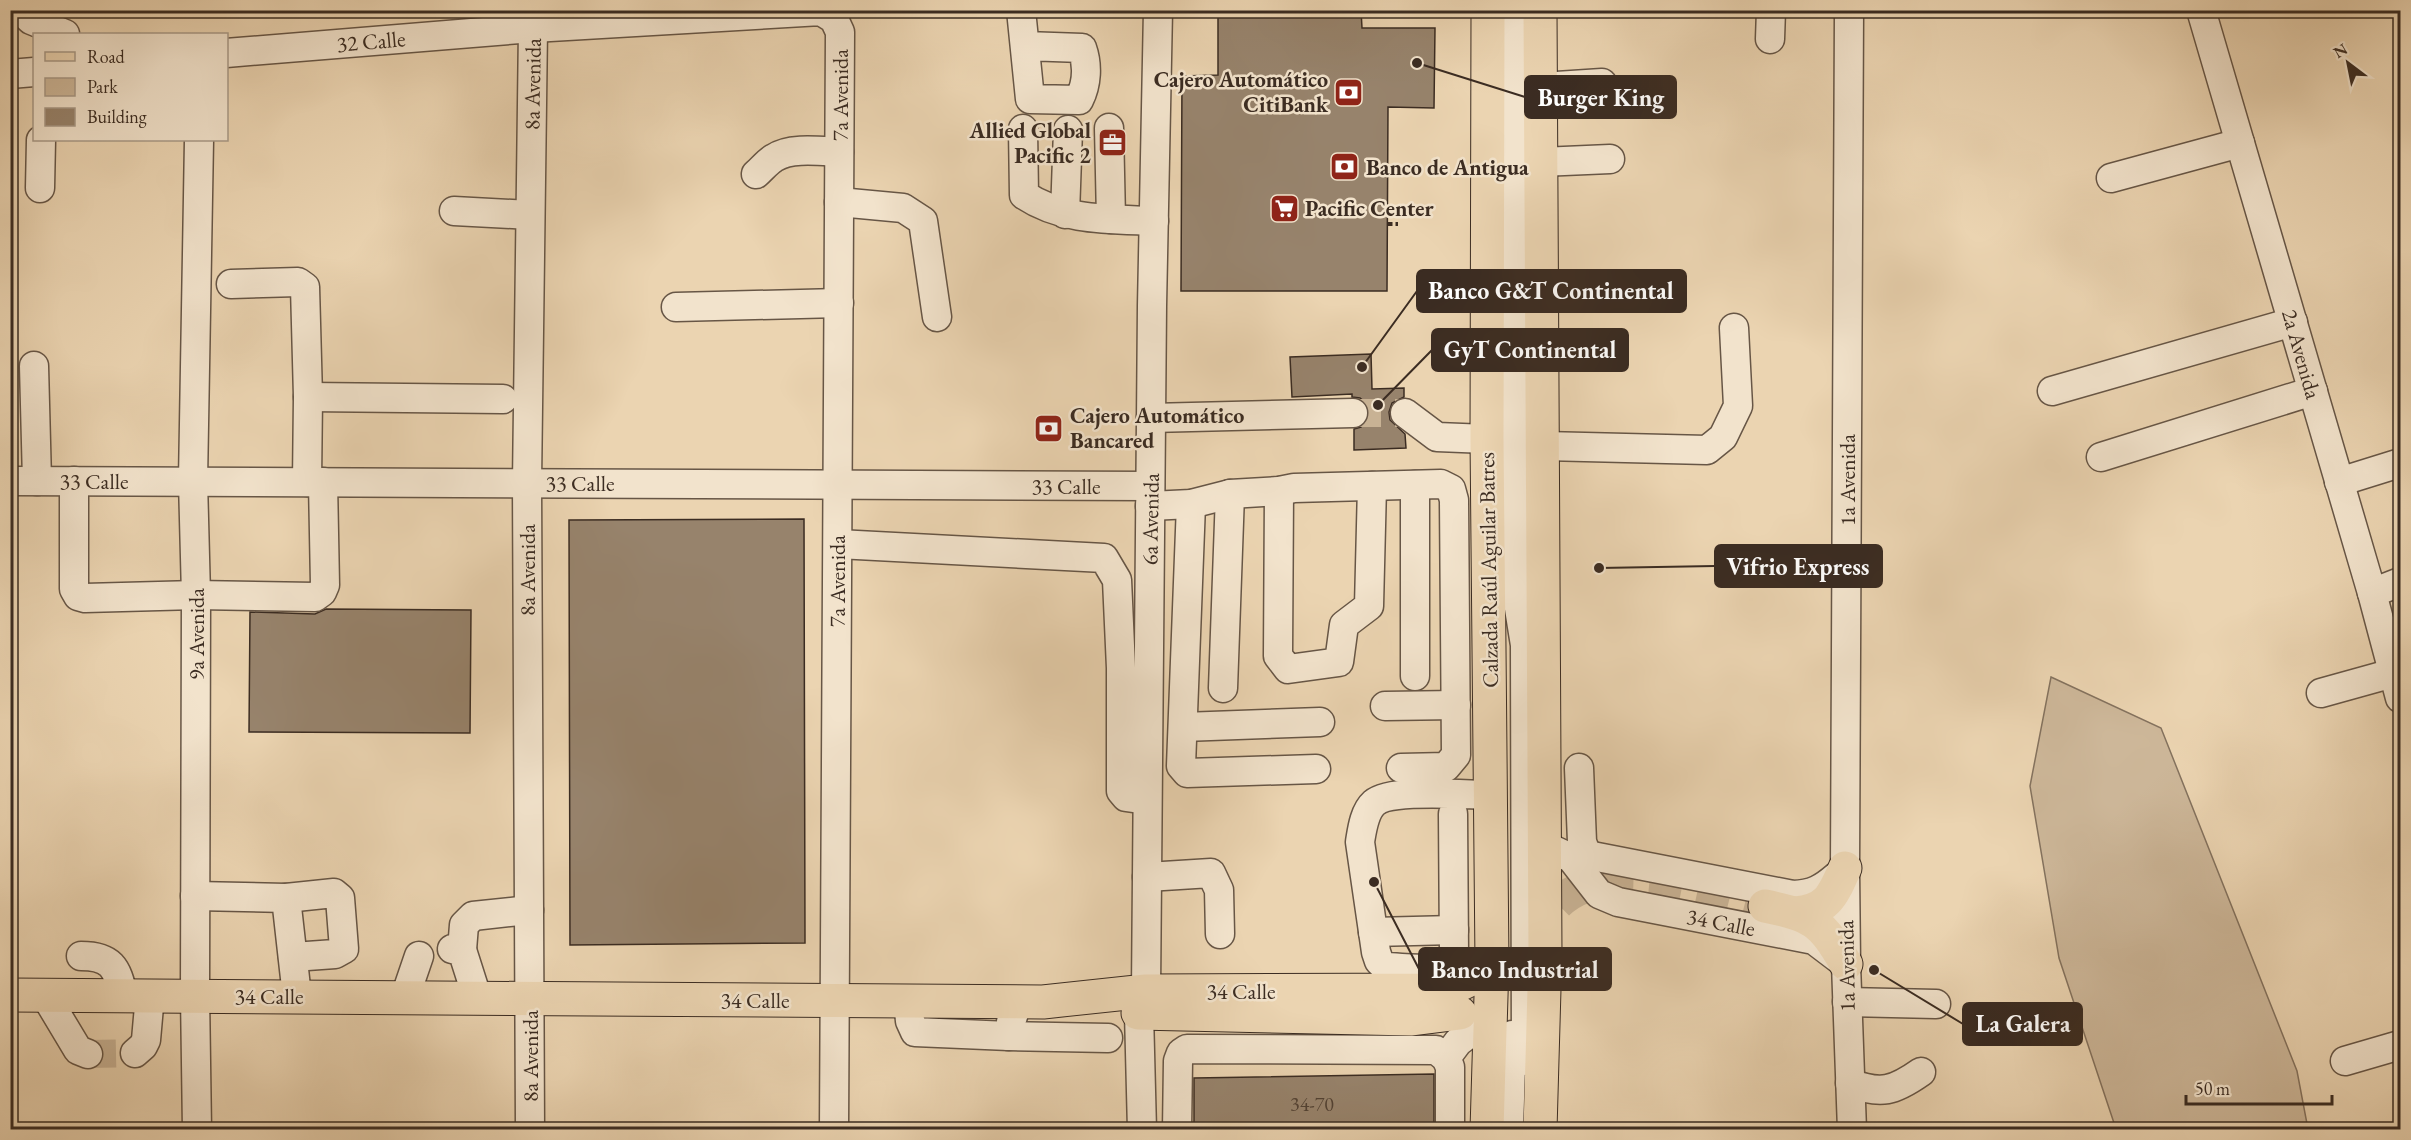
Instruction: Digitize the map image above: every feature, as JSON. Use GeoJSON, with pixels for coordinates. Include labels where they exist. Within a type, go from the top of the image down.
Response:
{"type":"FeatureCollection","features":[{"type":"Feature","properties":{"kind":"main road","name":"Calzada Raúl Aguilar Batres"},"geometry":{"type":"LineString","coordinates":[[1487,1130],[1475,1015],[1492,963],[1487,439],[1488,10]]}},
{"type":"Feature","properties":{"kind":"main road"},"geometry":{"type":"LineString","coordinates":[[1540,10],[1544,446],[1567,852],[1545,954],[1540,1130]]}},
{"type":"Feature","properties":{"kind":"main road"},"geometry":{"type":"LineString","coordinates":[[1845,868],[1834,892],[1825,904],[1811,911],[1780,910],[1809,918],[1821,927],[1831,938],[1846,964]]}},
{"type":"Feature","properties":{"kind":"main road","name":"34 Calle"},"geometry":{"type":"LineString","coordinates":[[10,995],[1142,1002],[1440,990],[1472,980],[1492,963]]}},
{"type":"Feature","properties":{"kind":"main road"},"geometry":{"type":"LineString","coordinates":[[1142,1002],[1412,1019],[1475,1015]]}},
{"type":"Feature","properties":{"kind":"street"},"geometry":{"type":"LineString","coordinates":[[20,10],[31,20],[63,33]]}},
{"type":"Feature","properties":{"kind":"street"},"geometry":{"type":"LineString","coordinates":[[1021,10],[1025,46]]}},
{"type":"Feature","properties":{"kind":"street","name":"6a Avenida"},"geometry":{"type":"LineString","coordinates":[[1142,1130],[1142,1002],[1147,877],[1150,496],[1158,10]]}},
{"type":"Feature","properties":{"kind":"street"},"geometry":{"type":"LineString","coordinates":[[1509,1130],[1512,1007],[1511,647],[1516,590],[1514,536],[1518,10]]}},
{"type":"Feature","properties":{"kind":"street"},"geometry":{"type":"LineString","coordinates":[[1770,39],[1771,10]]}},
{"type":"Feature","properties":{"kind":"street","name":"1a Avenida"},"geometry":{"type":"LineString","coordinates":[[1849,10],[1845,868],[1852,1130]]}},
{"type":"Feature","properties":{"kind":"street","name":"2a Avenida"},"geometry":{"type":"LineString","coordinates":[[2201,10],[2372,593],[2397,686]]}},
{"type":"Feature","properties":{"kind":"street","name":"32 Calle"},"geometry":{"type":"LineString","coordinates":[[228,53],[535,19],[821,11],[834,19],[847,21]]}},
{"type":"Feature","properties":{"kind":"street","name":"8a Avenida"},"geometry":{"type":"LineString","coordinates":[[530,1130],[527,483],[535,19]]}},
{"type":"Feature","properties":{"kind":"street","name":"7a Avenida"},"geometry":{"type":"LineString","coordinates":[[834,1130],[839,152],[847,21]]}},
{"type":"Feature","properties":{"kind":"street"},"geometry":{"type":"LineString","coordinates":[[10,74],[33,72]]}},
{"type":"Feature","properties":{"kind":"street"},"geometry":{"type":"LineString","coordinates":[[1541,87],[1602,83]]}},
{"type":"Feature","properties":{"kind":"street"},"geometry":{"type":"LineString","coordinates":[[1109,128],[1111,219]]}},
{"type":"Feature","properties":{"kind":"street"},"geometry":{"type":"LineString","coordinates":[[1023,129],[1024,195],[1040,206],[1065,214],[1154,221]]}},
{"type":"Feature","properties":{"kind":"street"},"geometry":{"type":"LineString","coordinates":[[1065,214],[1068,130]]}},
{"type":"Feature","properties":{"kind":"street"},"geometry":{"type":"LineString","coordinates":[[40,188],[41,141]]}},
{"type":"Feature","properties":{"kind":"street","name":"9a Avenida"},"geometry":{"type":"LineString","coordinates":[[197,1130],[196,595],[193,482],[199,141]]}},
{"type":"Feature","properties":{"kind":"street"},"geometry":{"type":"LineString","coordinates":[[2111,178],[2240,143]]}},
{"type":"Feature","properties":{"kind":"street"},"geometry":{"type":"LineString","coordinates":[[756,174],[774,158],[784,153],[839,152]]}},
{"type":"Feature","properties":{"kind":"street"},"geometry":{"type":"LineString","coordinates":[[1541,162],[1610,159]]}},
{"type":"Feature","properties":{"kind":"street"},"geometry":{"type":"LineString","coordinates":[[839,202],[903,208],[923,221],[937,317]]}},
{"type":"Feature","properties":{"kind":"street"},"geometry":{"type":"LineString","coordinates":[[454,211],[530,215]]}},
{"type":"Feature","properties":{"kind":"street"},"geometry":{"type":"LineString","coordinates":[[74,481],[74,589],[78,596],[86,598],[196,595],[315,597],[322,592],[325,585],[308,397],[305,287],[298,282],[231,284]]}},
{"type":"Feature","properties":{"kind":"street"},"geometry":{"type":"LineString","coordinates":[[676,307],[839,303]]}},
{"type":"Feature","properties":{"kind":"street"},"geometry":{"type":"LineString","coordinates":[[2052,392],[2293,322]]}},
{"type":"Feature","properties":{"kind":"street"},"geometry":{"type":"LineString","coordinates":[[1544,446],[1707,450],[1723,437],[1738,406],[1734,328]]}},
{"type":"Feature","properties":{"kind":"street"},"geometry":{"type":"LineString","coordinates":[[24,481],[34,366]]}},
{"type":"Feature","properties":{"kind":"street"},"geometry":{"type":"LineString","coordinates":[[2101,457],[2313,391]]}},
{"type":"Feature","properties":{"kind":"street"},"geometry":{"type":"LineString","coordinates":[[308,397],[503,399]]}},
{"type":"Feature","properties":{"kind":"street"},"geometry":{"type":"LineString","coordinates":[[1151,418],[1353,413]]}},
{"type":"Feature","properties":{"kind":"street"},"geometry":{"type":"LineString","coordinates":[[1405,413],[1437,437],[1487,439]]}},
{"type":"Feature","properties":{"kind":"street"},"geometry":{"type":"LineString","coordinates":[[2339,482],[2400,463]]}},
{"type":"Feature","properties":{"kind":"street","name":"33 Calle"},"geometry":{"type":"LineString","coordinates":[[24,481],[838,485],[1150,496],[1191,504],[1230,494],[1294,488],[1441,484],[1451,489],[1454,500],[1456,755],[1446,767],[1401,768]]}},
{"type":"Feature","properties":{"kind":"street"},"geometry":{"type":"LineString","coordinates":[[1415,485],[1415,676]]}},
{"type":"Feature","properties":{"kind":"street"},"geometry":{"type":"LineString","coordinates":[[1279,491],[1278,656],[1288,669],[1339,662],[1344,625],[1369,606],[1372,486]]}},
{"type":"Feature","properties":{"kind":"street"},"geometry":{"type":"LineString","coordinates":[[1223,688],[1230,494]]}},
{"type":"Feature","properties":{"kind":"street"},"geometry":{"type":"LineString","coordinates":[[1191,504],[1181,766],[1187,773],[1317,769]]}},
{"type":"Feature","properties":{"kind":"street"},"geometry":{"type":"LineString","coordinates":[[838,544],[1104,558],[1117,580],[1121,668],[1121,791],[1126,796],[1147,800]]}},
{"type":"Feature","properties":{"kind":"street"},"geometry":{"type":"LineString","coordinates":[[2372,593],[2400,582]]}},
{"type":"Feature","properties":{"kind":"street"},"geometry":{"type":"LineString","coordinates":[[1516,590],[1525,645],[1527,892],[1524,1130]]}},
{"type":"Feature","properties":{"kind":"street"},"geometry":{"type":"LineString","coordinates":[[1187,627],[1226,623]]}},
{"type":"Feature","properties":{"kind":"street"},"geometry":{"type":"LineString","coordinates":[[2320,693],[2397,686]]}},
{"type":"Feature","properties":{"kind":"street"},"geometry":{"type":"LineString","coordinates":[[1385,706],[1456,705]]}},
{"type":"Feature","properties":{"kind":"street"},"geometry":{"type":"LineString","coordinates":[[1183,727],[1320,722]]}},
{"type":"Feature","properties":{"kind":"street"},"geometry":{"type":"LineString","coordinates":[[1567,852],[1582,842],[1579,768]]}},
{"type":"Feature","properties":{"kind":"street"},"geometry":{"type":"LineString","coordinates":[[1453,814],[1454,954],[1450,961],[1437,968],[1385,967],[1379,961],[1373,932],[1360,842],[1363,825],[1372,804],[1384,796],[1400,794],[1491,795]]}},
{"type":"Feature","properties":{"kind":"street","name":"34 Calle"},"geometry":{"type":"LineString","coordinates":[[1567,852],[1793,895],[1810,894],[1823,888],[1845,868]]}},
{"type":"Feature","properties":{"kind":"street","name":"34 Calle"},"geometry":{"type":"LineString","coordinates":[[1567,852],[1599,894],[1618,902],[1814,940],[1846,964]]}},
{"type":"Feature","properties":{"kind":"street"},"geometry":{"type":"LineString","coordinates":[[1618,902],[1611,893],[1607,879],[1617,865],[1624,862]]}},
{"type":"Feature","properties":{"kind":"street"},"geometry":{"type":"LineString","coordinates":[[1147,877],[1211,873],[1219,890],[1220,934]]}},
{"type":"Feature","properties":{"kind":"street"},"geometry":{"type":"LineString","coordinates":[[195,896],[286,898],[334,893],[340,898],[344,950],[335,954],[293,957]]}},
{"type":"Feature","properties":{"kind":"street"},"geometry":{"type":"LineString","coordinates":[[286,898],[297,996]]}},
{"type":"Feature","properties":{"kind":"street"},"geometry":{"type":"LineString","coordinates":[[477,997],[457,950],[464,925],[473,916],[529,910]]}},
{"type":"Feature","properties":{"kind":"street"},"geometry":{"type":"LineString","coordinates":[[1373,932],[1454,930]]}},
{"type":"Feature","properties":{"kind":"street"},"geometry":{"type":"LineString","coordinates":[[81,956],[94,956],[108,961],[136,995],[146,1040],[135,1053]]}},
{"type":"Feature","properties":{"kind":"street"},"geometry":{"type":"LineString","coordinates":[[405,997],[419,956]]}},
{"type":"Feature","properties":{"kind":"street"},"geometry":{"type":"LineString","coordinates":[[45,995],[78,1050],[88,1054]]}},
{"type":"Feature","properties":{"kind":"street"},"geometry":{"type":"LineString","coordinates":[[908,1000],[910,1021],[915,1032],[1108,1038]]}},
{"type":"Feature","properties":{"kind":"street"},"geometry":{"type":"LineString","coordinates":[[1009,1036],[1011,1022],[1031,1001]]}},
{"type":"Feature","properties":{"kind":"street"},"geometry":{"type":"LineString","coordinates":[[1847,1002],[1936,1004]]}},
{"type":"Feature","properties":{"kind":"street"},"geometry":{"type":"LineString","coordinates":[[1446,1058],[1475,1015]]}},
{"type":"Feature","properties":{"kind":"street"},"geometry":{"type":"LineString","coordinates":[[2345,1061],[2400,1045]]}},
{"type":"Feature","properties":{"kind":"street"},"geometry":{"type":"LineString","coordinates":[[1177,1130],[1178,1061],[1181,1053],[1187,1049],[1436,1050],[1446,1058],[1450,1067],[1450,1130]]}},
{"type":"Feature","properties":{"kind":"street"},"geometry":{"type":"LineString","coordinates":[[1142,1050],[1178,1061]]}},
{"type":"Feature","properties":{"kind":"street"},"geometry":{"type":"LineString","coordinates":[[1850,1083],[1870,1091],[1889,1089],[1908,1082],[1921,1072]]}},
{"type":"Feature","properties":{"kind":"path"},"geometry":{"type":"LineString","coordinates":[[1388,224],[1398,224]]}},
{"type":"Feature","properties":{"kind":"green space"},"geometry":{"type":"Polygon","coordinates":[[[2051,677],[2161,728],[2297,1071],[2308,1129],[2116,1129],[2059,958],[2030,786],[2051,677]]]}},
{"type":"Feature","properties":{"kind":"building","name":"Pacific Center"},"geometry":{"type":"Polygon","coordinates":[[[1361,10],[1362,28],[1435,28],[1434,108],[1388,107],[1387,291],[1181,291],[1182,76],[1218,75],[1218,12],[1361,10]]]}},
{"type":"Feature","properties":{"kind":"building"},"geometry":{"type":"Polygon","coordinates":[[[1371,354],[1372,389],[1404,388],[1404,397],[1392,403],[1389,412],[1390,420],[1405,434],[1406,448],[1354,450],[1354,429],[1361,427],[1367,421],[1369,412],[1367,404],[1360,398],[1352,397],[1352,394],[1292,397],[1290,357],[1371,354]]]}},
{"type":"Feature","properties":{"kind":"building"},"geometry":{"type":"Polygon","coordinates":[[[804,519],[805,943],[570,945],[569,520],[804,519]]]}},
{"type":"Feature","properties":{"kind":"building"},"geometry":{"type":"Polygon","coordinates":[[[326,609],[471,610],[470,733],[249,732],[250,612],[315,614],[326,609]]]}},
{"type":"Feature","properties":{"kind":"building"},"geometry":{"type":"Polygon","coordinates":[[[1434,1074],[1434,1130],[1194,1130],[1194,1078],[1434,1074]]]}},
{"type":"Feature","properties":{"kind":"tunnel"},"geometry":{"type":"LineString","coordinates":[[1353,413],[1405,413]]}},
{"type":"Feature","properties":{"kind":"tunnel"},"geometry":{"type":"LineString","coordinates":[[1467,1010],[1494,1001],[1507,993],[1527,964],[1549,914],[1568,895],[1593,884],[1621,880],[1651,882],[1682,886],[1765,906]]}},
{"type":"Feature","properties":{"kind":"tunnel"},"geometry":{"type":"LineString","coordinates":[[88,1054],[135,1053]]}},
{"type":"Feature","properties":{"kind":"place","name":"Burger King"},"geometry":{"type":"Point","coordinates":[1417,63]}},
{"type":"Feature","properties":{"kind":"place","name":"Cajero Automático CitiBank"},"geometry":{"type":"Point","coordinates":[1349,92]}},
{"type":"Feature","properties":{"kind":"place","name":"Allied Global Pacific 2"},"geometry":{"type":"Point","coordinates":[1112,143]}},
{"type":"Feature","properties":{"kind":"place","name":"Banco de Antigua"},"geometry":{"type":"Point","coordinates":[1345,167]}},
{"type":"Feature","properties":{"kind":"place","name":"Pacific Center"},"geometry":{"type":"Point","coordinates":[1284,208]}},
{"type":"Feature","properties":{"kind":"place","name":"Banco G&T Continental"},"geometry":{"type":"Point","coordinates":[1362,367]}},
{"type":"Feature","properties":{"kind":"place","name":"GyT Continental"},"geometry":{"type":"Point","coordinates":[1378,405]}},
{"type":"Feature","properties":{"kind":"place","name":"Cajero Automático Bancared"},"geometry":{"type":"Point","coordinates":[1049,428]}},
{"type":"Feature","properties":{"kind":"place","name":"Vifrio Express"},"geometry":{"type":"Point","coordinates":[1599,568]}},
{"type":"Feature","properties":{"kind":"place","name":"Banco Industrial"},"geometry":{"type":"Point","coordinates":[1374,882]}},
{"type":"Feature","properties":{"kind":"place","name":"La Galera"},"geometry":{"type":"Point","coordinates":[1874,970]}}]}
